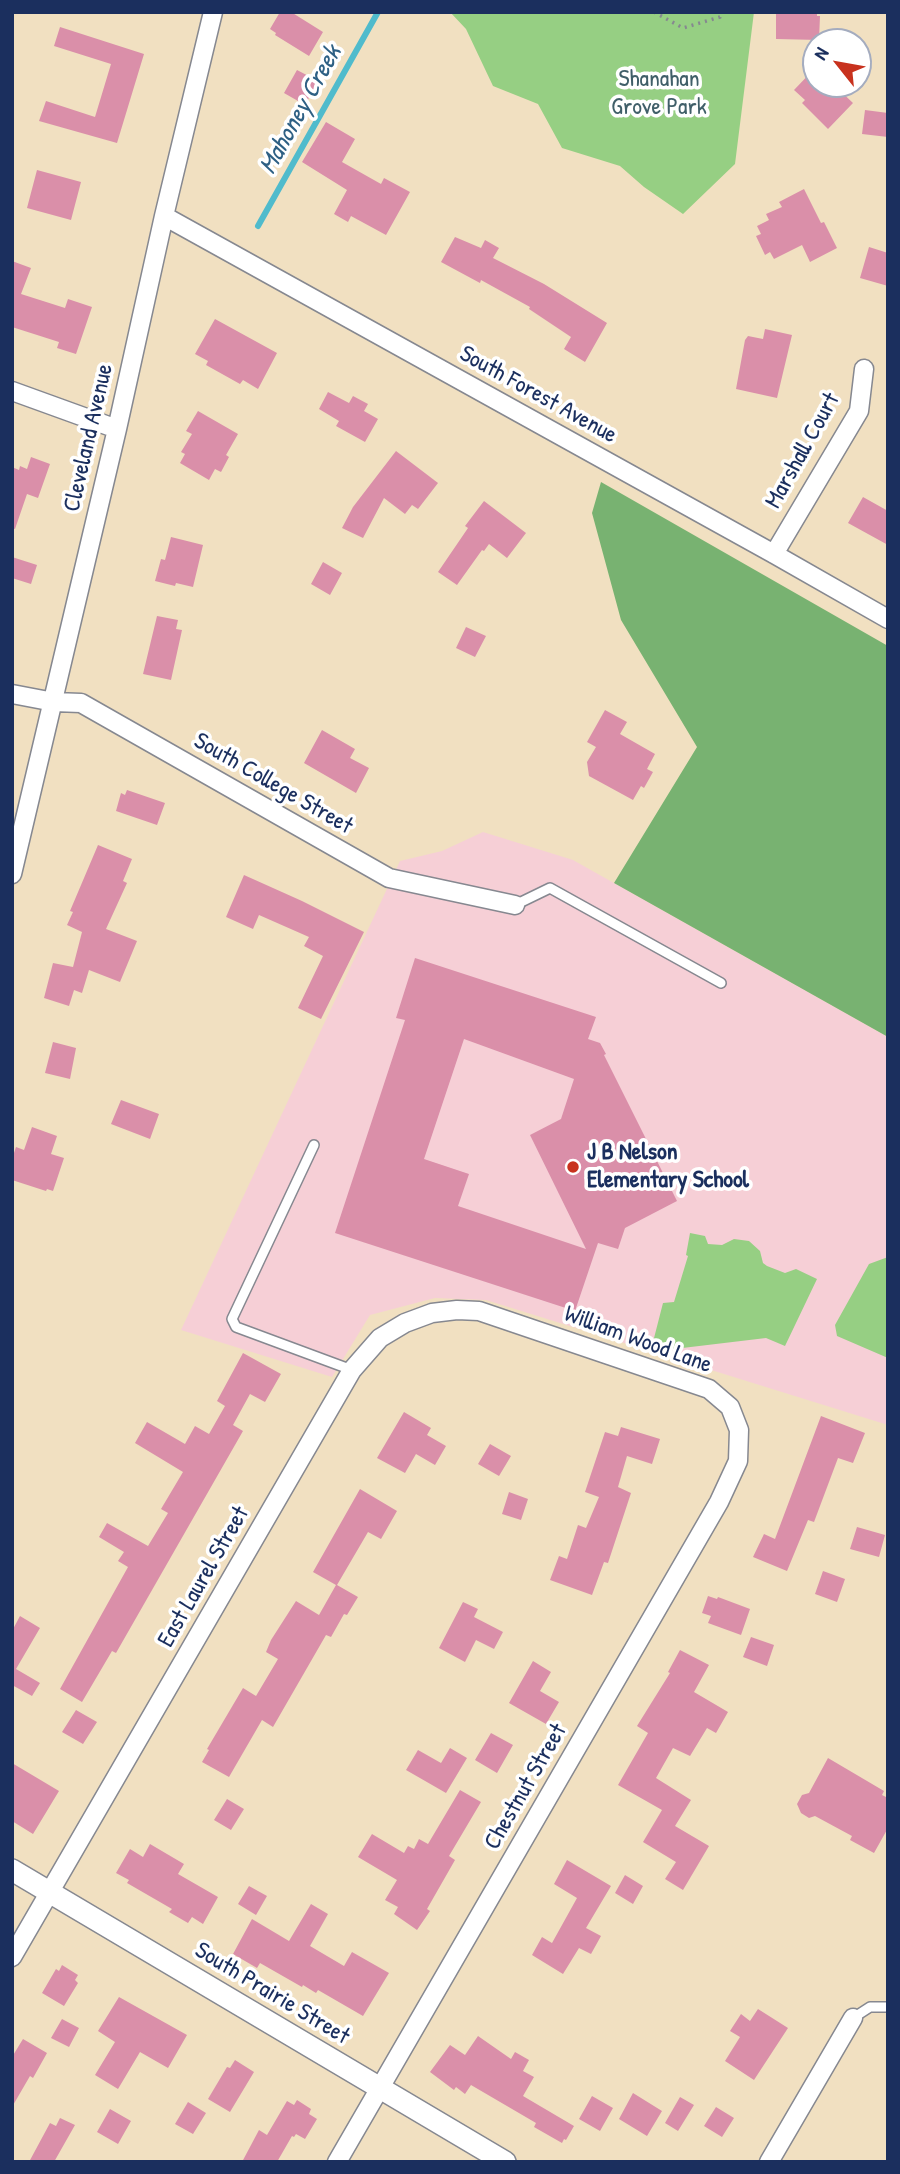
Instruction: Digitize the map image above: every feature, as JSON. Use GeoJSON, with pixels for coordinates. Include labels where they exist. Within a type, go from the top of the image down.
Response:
{"type":"FeatureCollection","features":[{"type":"Feature","properties":{"kind":"street","name":"Cleveland Avenue"},"geometry":{"type":"LineString","coordinates":[[12,874],[213,12]]}},
{"type":"Feature","properties":{"kind":"street","name":"South Forest Avenue"},"geometry":{"type":"LineString","coordinates":[[164,216],[888,619]]}},
{"type":"Feature","properties":{"kind":"street","name":"Marshall Court"},"geometry":{"type":"LineString","coordinates":[[774,554],[859,411],[864,369]]}},
{"type":"Feature","properties":{"kind":"street"},"geometry":{"type":"LineString","coordinates":[[12,391],[117,429]]}},
{"type":"Feature","properties":{"kind":"street","name":"South College Street"},"geometry":{"type":"LineString","coordinates":[[12,694],[54,702],[81,703],[389,878],[514,905]]}},
{"type":"Feature","properties":{"kind":"street","name":"East Laurel Street"},"geometry":{"type":"LineString","coordinates":[[12,1957],[352,1370],[380,1338],[405,1323],[432,1313],[479,1311],[502,1318]]}},
{"type":"Feature","properties":{"kind":"street","name":"William Wood Lane"},"geometry":{"type":"LineString","coordinates":[[502,1318],[709,1390],[730,1407],[739,1430]]}},
{"type":"Feature","properties":{"kind":"street","name":"Chestnut Street"},"geometry":{"type":"LineString","coordinates":[[337,2162],[719,1502],[738,1461],[739,1430]]}},
{"type":"Feature","properties":{"kind":"street","name":"South Prairie Street"},"geometry":{"type":"LineString","coordinates":[[12,1870],[505,2162]]}},
{"type":"Feature","properties":{"kind":"street"},"geometry":{"type":"LineString","coordinates":[[769,2162],[853,2018]]}},
{"type":"Feature","properties":{"kind":"lane"},"geometry":{"type":"LineString","coordinates":[[514,905],[550,888],[721,982]]}},
{"type":"Feature","properties":{"kind":"lane"},"geometry":{"type":"LineString","coordinates":[[314,1145],[232,1319],[236,1327],[352,1370]]}},
{"type":"Feature","properties":{"kind":"lane"},"geometry":{"type":"LineString","coordinates":[[853,2018],[870,2007],[888,2007]]}},
{"type":"Feature","properties":{"kind":"path"},"geometry":{"type":"LineString","coordinates":[[654,12],[683,28],[720,17],[722,12]]}},
{"type":"Feature","properties":{"kind":"shaded area","name":"J B Nelson Elementary School"},"geometry":{"type":"Polygon","coordinates":[[[483,832],[573,860],[888,1037],[888,1425],[486,1300],[435,1298],[370,1315],[332,1377],[181,1330],[400,861],[442,851],[483,832]]]}},
{"type":"Feature","properties":{"kind":"green space","name":"Shanahan Grove Park"},"geometry":{"type":"Polygon","coordinates":[[[450,12],[754,12],[735,164],[683,214],[644,187],[620,166],[562,148],[538,104],[493,86],[466,29],[450,12]]]}},
{"type":"Feature","properties":{"kind":"green space"},"geometry":{"type":"Polygon","coordinates":[[[601,482],[888,646],[888,1037],[614,883],[697,747],[621,620],[592,513],[601,482]]]}},
{"type":"Feature","properties":{"kind":"green space"},"geometry":{"type":"Polygon","coordinates":[[[690,1233],[705,1236],[708,1244],[722,1245],[734,1239],[749,1241],[760,1251],[763,1263],[767,1266],[785,1273],[796,1269],[817,1279],[785,1346],[766,1338],[674,1349],[653,1342],[663,1303],[674,1302],[688,1256],[690,1233]]]}},
{"type":"Feature","properties":{"kind":"green space"},"geometry":{"type":"Polygon","coordinates":[[[888,1257],[888,1358],[837,1336],[835,1325],[869,1264],[888,1257]]]}},
{"type":"Feature","properties":{"kind":"building"},"geometry":{"type":"Polygon","coordinates":[[[280,12],[291,12],[323,32],[309,56],[270,29],[280,12]]]}},
{"type":"Feature","properties":{"kind":"building"},"geometry":{"type":"Polygon","coordinates":[[[776,12],[817,12],[817,16],[820,16],[820,28],[802,28],[802,40],[776,39],[776,12]]]}},
{"type":"Feature","properties":{"kind":"building"},"geometry":{"type":"Polygon","coordinates":[[[60,27],[144,54],[117,143],[39,121],[46,101],[95,117],[111,64],[54,46],[60,27]]]}},
{"type":"Feature","properties":{"kind":"building"},"geometry":{"type":"Polygon","coordinates":[[[297,70],[318,81],[305,105],[284,93],[297,70]]]}},
{"type":"Feature","properties":{"kind":"building"},"geometry":{"type":"Polygon","coordinates":[[[802,82],[802,97],[794,90],[802,82]]]}},
{"type":"Feature","properties":{"kind":"building"},"geometry":{"type":"Polygon","coordinates":[[[803,98],[848,98],[853,103],[828,129],[802,103],[805,100],[803,98]]]}},
{"type":"Feature","properties":{"kind":"building"},"geometry":{"type":"Polygon","coordinates":[[[865,110],[888,113],[888,137],[862,134],[865,110]]]}},
{"type":"Feature","properties":{"kind":"building"},"geometry":{"type":"Polygon","coordinates":[[[326,122],[355,139],[342,162],[381,184],[384,178],[410,192],[386,235],[351,216],[348,222],[334,214],[347,190],[302,162],[326,122]]]}},
{"type":"Feature","properties":{"kind":"building"},"geometry":{"type":"Polygon","coordinates":[[[37,170],[81,182],[71,220],[27,208],[37,170]]]}},
{"type":"Feature","properties":{"kind":"building"},"geometry":{"type":"Polygon","coordinates":[[[804,189],[837,248],[810,262],[802,245],[774,259],[770,252],[765,255],[756,236],[761,234],[757,226],[769,220],[766,214],[782,207],[779,202],[804,189]]]}},
{"type":"Feature","properties":{"kind":"building"},"geometry":{"type":"Polygon","coordinates":[[[455,237],[481,248],[485,240],[499,248],[493,258],[544,284],[607,323],[585,362],[564,349],[571,337],[529,309],[530,307],[441,262],[455,237]]]}},
{"type":"Feature","properties":{"kind":"building"},"geometry":{"type":"Polygon","coordinates":[[[869,247],[888,253],[888,286],[860,278],[869,247]]]}},
{"type":"Feature","properties":{"kind":"building"},"geometry":{"type":"Polygon","coordinates":[[[12,261],[31,268],[21,294],[65,308],[68,299],[92,307],[76,354],[57,348],[59,342],[12,327],[12,261]]]}},
{"type":"Feature","properties":{"kind":"building"},"geometry":{"type":"Polygon","coordinates":[[[215,319],[277,353],[258,389],[243,380],[240,384],[206,365],[208,361],[195,354],[215,319]]]}},
{"type":"Feature","properties":{"kind":"building"},"geometry":{"type":"Polygon","coordinates":[[[765,329],[792,335],[777,398],[736,389],[745,340],[748,336],[763,339],[765,329]]]}},
{"type":"Feature","properties":{"kind":"building"},"geometry":{"type":"Polygon","coordinates":[[[328,392],[349,403],[353,396],[368,404],[364,411],[378,419],[365,442],[336,426],[339,421],[319,409],[328,392]]]}},
{"type":"Feature","properties":{"kind":"building"},"geometry":{"type":"Polygon","coordinates":[[[198,411],[238,434],[226,455],[229,457],[221,472],[215,469],[209,480],[180,463],[185,454],[181,452],[192,434],[186,431],[198,411]]]}},
{"type":"Feature","properties":{"kind":"building"},"geometry":{"type":"Polygon","coordinates":[[[396,451],[438,483],[418,509],[412,505],[405,514],[384,498],[363,538],[342,528],[353,507],[396,451]]]}},
{"type":"Feature","properties":{"kind":"building"},"geometry":{"type":"Polygon","coordinates":[[[31,457],[50,464],[38,498],[27,494],[15,529],[12,528],[12,467],[27,469],[31,457]]]}},
{"type":"Feature","properties":{"kind":"building"},"geometry":{"type":"Polygon","coordinates":[[[863,497],[888,511],[888,545],[848,523],[863,497]]]}},
{"type":"Feature","properties":{"kind":"building"},"geometry":{"type":"Polygon","coordinates":[[[484,501],[526,533],[507,558],[489,544],[457,585],[438,572],[468,528],[465,526],[484,501]]]}},
{"type":"Feature","properties":{"kind":"building"},"geometry":{"type":"Polygon","coordinates":[[[171,537],[203,545],[193,587],[155,581],[161,559],[165,560],[171,537]]]}},
{"type":"Feature","properties":{"kind":"building"},"geometry":{"type":"Polygon","coordinates":[[[12,557],[37,565],[31,584],[12,578],[12,557]]]}},
{"type":"Feature","properties":{"kind":"building"},"geometry":{"type":"Polygon","coordinates":[[[323,562],[342,573],[330,595],[311,584],[323,562]]]}},
{"type":"Feature","properties":{"kind":"building"},"geometry":{"type":"Polygon","coordinates":[[[157,616],[178,620],[176,629],[182,630],[171,680],[143,674],[157,616]]]}},
{"type":"Feature","properties":{"kind":"building"},"geometry":{"type":"Polygon","coordinates":[[[466,627],[486,636],[475,657],[456,648],[466,627]]]}},
{"type":"Feature","properties":{"kind":"building"},"geometry":{"type":"Polygon","coordinates":[[[605,710],[627,722],[620,734],[655,754],[647,769],[653,772],[633,800],[589,776],[587,762],[596,747],[587,742],[605,710]]]}},
{"type":"Feature","properties":{"kind":"building"},"geometry":{"type":"Polygon","coordinates":[[[322,730],[355,749],[350,758],[369,768],[356,793],[304,763],[322,730]]]}},
{"type":"Feature","properties":{"kind":"building"},"geometry":{"type":"Polygon","coordinates":[[[127,790],[165,803],[157,825],[116,811],[121,793],[125,795],[127,790]]]}},
{"type":"Feature","properties":{"kind":"building"},"geometry":{"type":"Polygon","coordinates":[[[98,845],[132,859],[123,881],[127,883],[106,929],[137,941],[120,982],[89,970],[82,993],[74,990],[69,1006],[44,998],[53,963],[73,967],[82,932],[67,925],[73,912],[70,911],[98,845]]]}},
{"type":"Feature","properties":{"kind":"building"},"geometry":{"type":"Polygon","coordinates":[[[244,875],[364,932],[321,1019],[298,1008],[323,956],[304,946],[309,937],[259,915],[253,929],[226,917],[244,875]]]}},
{"type":"Feature","properties":{"kind":"building","name":"J B Nelson Elementary School"},"geometry":{"type":"Polygon","coordinates":[[[415,958],[596,1017],[588,1039],[600,1043],[677,1201],[625,1228],[618,1249],[598,1243],[575,1311],[335,1233],[405,1020],[396,1018],[415,958]],[[464,1039],[424,1159],[469,1174],[458,1206],[586,1249],[530,1135],[561,1119],[574,1079],[464,1039]]]}},
{"type":"Feature","properties":{"kind":"building"},"geometry":{"type":"Polygon","coordinates":[[[53,1042],[76,1048],[70,1079],[45,1073],[53,1042]]]}},
{"type":"Feature","properties":{"kind":"building"},"geometry":{"type":"Polygon","coordinates":[[[121,1100],[159,1114],[150,1139],[111,1124],[121,1100]]]}},
{"type":"Feature","properties":{"kind":"building"},"geometry":{"type":"Polygon","coordinates":[[[32,1127],[57,1136],[51,1154],[64,1158],[53,1191],[12,1180],[12,1159],[16,1147],[24,1150],[32,1127]]]}},
{"type":"Feature","properties":{"kind":"building"},"geometry":{"type":"Polygon","coordinates":[[[243,1353],[281,1374],[265,1402],[250,1394],[233,1425],[243,1431],[116,1653],[112,1651],[82,1702],[60,1689],[128,1567],[118,1561],[124,1552],[99,1537],[107,1523],[148,1546],[168,1513],[161,1509],[183,1472],[135,1443],[147,1422],[185,1444],[195,1426],[209,1434],[225,1406],[217,1401],[243,1353]]]}},
{"type":"Feature","properties":{"kind":"building"},"geometry":{"type":"Polygon","coordinates":[[[404,1412],[431,1428],[427,1435],[446,1446],[435,1465],[416,1454],[405,1473],[377,1458],[404,1412]]]}},
{"type":"Feature","properties":{"kind":"building"},"geometry":{"type":"Polygon","coordinates":[[[821,1416],[865,1433],[853,1463],[838,1458],[814,1522],[808,1520],[787,1571],[753,1557],[764,1534],[775,1539],[821,1416]]]}},
{"type":"Feature","properties":{"kind":"building"},"geometry":{"type":"Polygon","coordinates":[[[621,1427],[660,1439],[652,1464],[627,1456],[618,1487],[631,1493],[608,1563],[604,1562],[592,1595],[550,1580],[559,1556],[567,1559],[578,1525],[586,1528],[599,1497],[585,1492],[605,1432],[618,1436],[621,1427]]]}},
{"type":"Feature","properties":{"kind":"building"},"geometry":{"type":"Polygon","coordinates":[[[490,1444],[511,1456],[499,1476],[478,1464],[490,1444]]]}},
{"type":"Feature","properties":{"kind":"building"},"geometry":{"type":"Polygon","coordinates":[[[360,1489],[397,1511],[381,1539],[368,1532],[337,1585],[358,1597],[331,1637],[326,1635],[273,1727],[262,1720],[229,1777],[202,1762],[209,1750],[207,1749],[243,1688],[256,1696],[278,1659],[266,1652],[271,1640],[296,1601],[319,1615],[336,1585],[313,1572],[360,1489]]]}},
{"type":"Feature","properties":{"kind":"building"},"geometry":{"type":"Polygon","coordinates":[[[509,1492],[528,1499],[521,1520],[502,1514],[509,1492]]]}},
{"type":"Feature","properties":{"kind":"building"},"geometry":{"type":"Polygon","coordinates":[[[857,1527],[885,1535],[879,1557],[850,1549],[857,1527]]]}},
{"type":"Feature","properties":{"kind":"building"},"geometry":{"type":"Polygon","coordinates":[[[823,1571],[845,1579],[837,1602],[815,1594],[823,1571]]]}},
{"type":"Feature","properties":{"kind":"building"},"geometry":{"type":"Polygon","coordinates":[[[708,1596],[750,1609],[741,1635],[708,1623],[711,1616],[702,1613],[708,1596]]]}},
{"type":"Feature","properties":{"kind":"building"},"geometry":{"type":"Polygon","coordinates":[[[463,1602],[478,1609],[474,1617],[503,1632],[494,1649],[476,1640],[465,1662],[439,1648],[463,1602]]]}},
{"type":"Feature","properties":{"kind":"building"},"geometry":{"type":"Polygon","coordinates":[[[20,1616],[40,1628],[16,1669],[40,1683],[32,1696],[12,1685],[12,1631],[20,1616]]]}},
{"type":"Feature","properties":{"kind":"building"},"geometry":{"type":"Polygon","coordinates":[[[751,1637],[774,1645],[767,1666],[743,1657],[751,1637]]]}},
{"type":"Feature","properties":{"kind":"building"},"geometry":{"type":"Polygon","coordinates":[[[680,1650],[709,1665],[694,1692],[728,1712],[716,1733],[707,1728],[690,1756],[673,1748],[656,1778],[691,1800],[675,1826],[709,1846],[683,1890],[665,1879],[676,1862],[643,1842],[662,1810],[618,1785],[648,1733],[637,1726],[670,1673],[668,1672],[680,1650]]]}},
{"type":"Feature","properties":{"kind":"building"},"geometry":{"type":"Polygon","coordinates":[[[533,1661],[551,1672],[540,1691],[559,1702],[546,1724],[509,1703],[533,1661]]]}},
{"type":"Feature","properties":{"kind":"building"},"geometry":{"type":"Polygon","coordinates":[[[76,1710],[97,1722],[83,1744],[62,1732],[76,1710]]]}},
{"type":"Feature","properties":{"kind":"building"},"geometry":{"type":"Polygon","coordinates":[[[491,1733],[513,1745],[497,1773],[475,1760],[491,1733]]]}},
{"type":"Feature","properties":{"kind":"building"},"geometry":{"type":"Polygon","coordinates":[[[450,1748],[467,1758],[446,1793],[406,1770],[418,1750],[441,1763],[450,1748]]]}},
{"type":"Feature","properties":{"kind":"building"},"geometry":{"type":"Polygon","coordinates":[[[828,1758],[884,1791],[882,1795],[888,1798],[888,1828],[874,1853],[850,1840],[852,1836],[815,1816],[809,1818],[801,1813],[797,1804],[802,1795],[809,1793],[828,1758]]]}},
{"type":"Feature","properties":{"kind":"building"},"geometry":{"type":"Polygon","coordinates":[[[12,1763],[59,1791],[33,1834],[12,1821],[12,1763]]]}},
{"type":"Feature","properties":{"kind":"building"},"geometry":{"type":"Polygon","coordinates":[[[460,1790],[481,1802],[449,1856],[455,1860],[427,1909],[430,1911],[417,1930],[394,1914],[398,1907],[385,1900],[397,1880],[358,1857],[372,1834],[404,1853],[408,1846],[414,1849],[419,1839],[428,1844],[460,1790]]]}},
{"type":"Feature","properties":{"kind":"building"},"geometry":{"type":"Polygon","coordinates":[[[227,1799],[244,1809],[231,1830],[214,1820],[227,1799]]]}},
{"type":"Feature","properties":{"kind":"building"},"geometry":{"type":"Polygon","coordinates":[[[150,1844],[184,1864],[178,1874],[218,1897],[203,1924],[192,1917],[188,1923],[169,1912],[172,1909],[127,1883],[129,1880],[116,1873],[130,1849],[143,1857],[150,1844]]]}},
{"type":"Feature","properties":{"kind":"building"},"geometry":{"type":"Polygon","coordinates":[[[567,1860],[611,1886],[586,1928],[601,1936],[591,1954],[579,1948],[563,1974],[532,1955],[542,1937],[552,1943],[577,1898],[554,1884],[567,1860]]]}},
{"type":"Feature","properties":{"kind":"building"},"geometry":{"type":"Polygon","coordinates":[[[625,1875],[643,1886],[633,1904],[615,1893],[625,1875]]]}},
{"type":"Feature","properties":{"kind":"building"},"geometry":{"type":"Polygon","coordinates":[[[249,1886],[267,1896],[256,1915],[238,1904],[249,1886]]]}},
{"type":"Feature","properties":{"kind":"building"},"geometry":{"type":"Polygon","coordinates":[[[311,1904],[328,1914],[310,1946],[344,1966],[352,1952],[389,1973],[363,2016],[318,1990],[316,1993],[260,1963],[257,1968],[233,1954],[252,1919],[289,1941],[311,1904]]]}},
{"type":"Feature","properties":{"kind":"building"},"geometry":{"type":"Polygon","coordinates":[[[62,1965],[78,1975],[75,1980],[78,1983],[64,2006],[42,1993],[56,1969],[59,1971],[62,1965]]]}},
{"type":"Feature","properties":{"kind":"building"},"geometry":{"type":"Polygon","coordinates":[[[119,1997],[187,2035],[168,2068],[140,2052],[118,2089],[95,2075],[115,2042],[98,2031],[119,1997]]]}},
{"type":"Feature","properties":{"kind":"building"},"geometry":{"type":"Polygon","coordinates":[[[758,2009],[788,2028],[754,2080],[725,2061],[740,2037],[730,2031],[741,2014],[750,2021],[758,2009]]]}},
{"type":"Feature","properties":{"kind":"building"},"geometry":{"type":"Polygon","coordinates":[[[62,2019],[79,2028],[69,2047],[51,2038],[62,2019]]]}},
{"type":"Feature","properties":{"kind":"building"},"geometry":{"type":"Polygon","coordinates":[[[478,2036],[511,2059],[515,2052],[529,2060],[523,2071],[534,2077],[523,2096],[574,2126],[566,2140],[562,2143],[534,2127],[536,2123],[471,2085],[465,2094],[456,2087],[454,2090],[430,2072],[450,2045],[465,2055],[478,2036]]]}},
{"type":"Feature","properties":{"kind":"building"},"geometry":{"type":"Polygon","coordinates":[[[23,2039],[47,2053],[12,2107],[12,2057],[23,2039]]]}},
{"type":"Feature","properties":{"kind":"building"},"geometry":{"type":"Polygon","coordinates":[[[235,2060],[254,2072],[230,2112],[208,2099],[227,2067],[230,2068],[235,2060]]]}},
{"type":"Feature","properties":{"kind":"building"},"geometry":{"type":"Polygon","coordinates":[[[633,2093],[662,2111],[647,2136],[619,2119],[633,2093]]]}},
{"type":"Feature","properties":{"kind":"building"},"geometry":{"type":"Polygon","coordinates":[[[592,2096],[613,2108],[600,2131],[579,2119],[592,2096]]]}},
{"type":"Feature","properties":{"kind":"building"},"geometry":{"type":"Polygon","coordinates":[[[680,2097],[694,2105],[678,2131],[665,2123],[680,2097]]]}},
{"type":"Feature","properties":{"kind":"building"},"geometry":{"type":"Polygon","coordinates":[[[297,2100],[311,2109],[309,2114],[317,2119],[305,2139],[296,2134],[292,2136],[277,2162],[242,2162],[259,2130],[267,2135],[287,2101],[294,2105],[297,2100]]]}},
{"type":"Feature","properties":{"kind":"building"},"geometry":{"type":"Polygon","coordinates":[[[188,2102],[206,2113],[193,2134],[175,2124],[188,2102]]]}},
{"type":"Feature","properties":{"kind":"building"},"geometry":{"type":"Polygon","coordinates":[[[716,2107],[734,2118],[722,2137],[704,2126],[716,2107]]]}},
{"type":"Feature","properties":{"kind":"building"},"geometry":{"type":"Polygon","coordinates":[[[110,2109],[131,2121],[118,2144],[97,2132],[110,2109]]]}},
{"type":"Feature","properties":{"kind":"building"},"geometry":{"type":"Polygon","coordinates":[[[60,2118],[75,2125],[54,2162],[29,2162],[50,2123],[56,2126],[60,2118]]]}},
{"type":"Feature","properties":{"kind":"waterway","name":"Mahoney Creek"},"geometry":{"type":"LineString","coordinates":[[258,226],[378,12]]}},
{"type":"Feature","properties":{"kind":"place","name":"J B Nelson Elementary School"},"geometry":{"type":"Point","coordinates":[573,1167]}}]}
